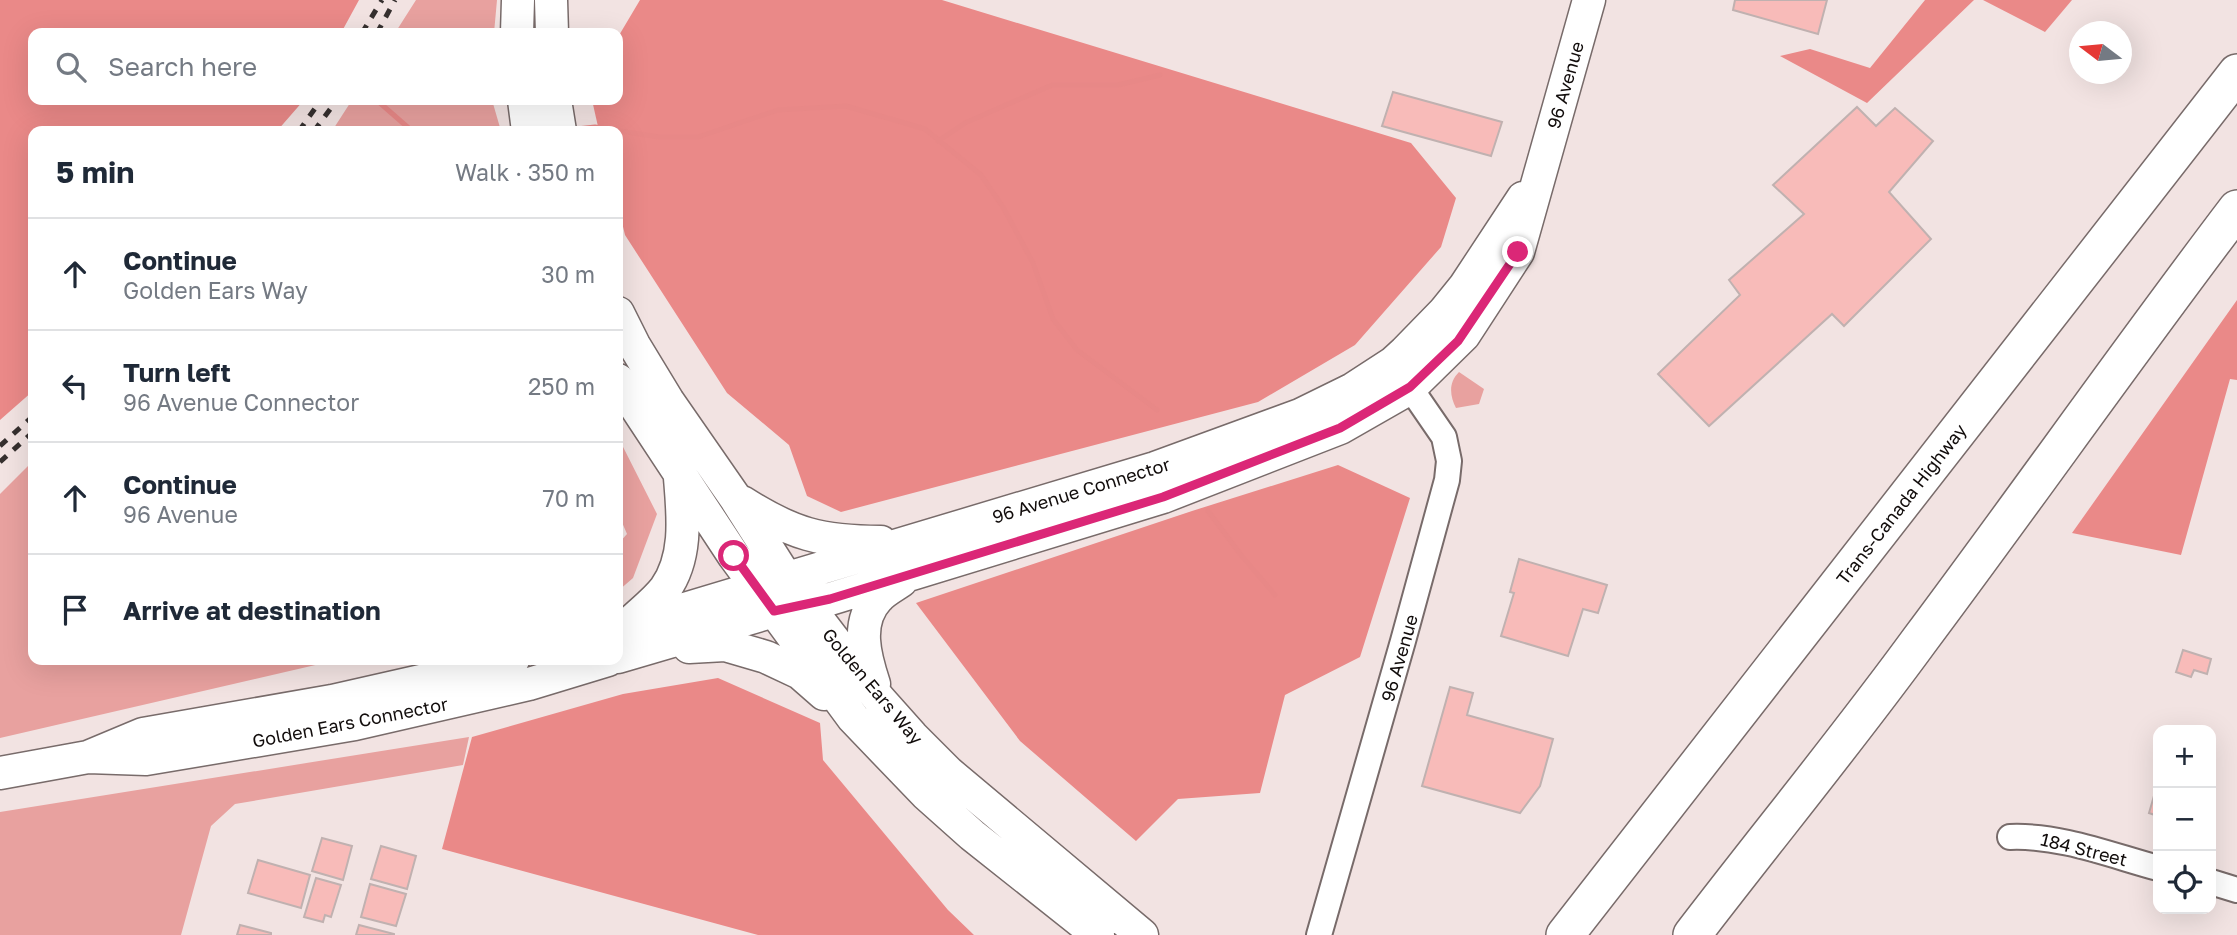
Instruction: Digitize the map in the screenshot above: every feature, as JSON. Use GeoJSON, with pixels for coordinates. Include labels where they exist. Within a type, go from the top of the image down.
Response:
{"type":"FeatureCollection","features":[{"type":"Feature","properties":{"kind":"highway","name":"Trans-Canada Highway"},"geometry":{"type":"LineString","coordinates":[[1565,935],[2237,73]]}},
{"type":"Feature","properties":{"kind":"highway"},"geometry":{"type":"LineString","coordinates":[[1692,935],[1918,643],[2081,422],[2147,327],[2237,209]]}},
{"type":"Feature","properties":{"kind":"main road"},"geometry":{"type":"LineString","coordinates":[[517,28],[518,0]]}},
{"type":"Feature","properties":{"kind":"main road"},"geometry":{"type":"LineString","coordinates":[[551,0],[552,28]]}},
{"type":"Feature","properties":{"kind":"main road","name":"96 Avenue"},"geometry":{"type":"LineString","coordinates":[[1401,375],[1465,286],[1541,170],[1589,0]]}},
{"type":"Feature","properties":{"kind":"main road"},"geometry":{"type":"LineString","coordinates":[[525,105],[527,126]]}},
{"type":"Feature","properties":{"kind":"main road"},"geometry":{"type":"LineString","coordinates":[[556,105],[559,126]]}},
{"type":"Feature","properties":{"kind":"main road","name":"Golden Ears Way"},"geometry":{"type":"LineString","coordinates":[[623,323],[668,401],[787,579],[879,699],[949,773],[1142,935]]}},
{"type":"Feature","properties":{"kind":"main road","name":"96 Avenue Connector"},"geometry":{"type":"LineString","coordinates":[[765,600],[787,579],[912,557],[1163,497],[1340,428],[1401,375]]}},
{"type":"Feature","properties":{"kind":"main road","name":"Golden Ears Way"},"geometry":{"type":"LineString","coordinates":[[623,388],[765,600],[853,718],[926,794],[972,835],[1098,935]]}},
{"type":"Feature","properties":{"kind":"main road"},"geometry":{"type":"LineString","coordinates":[[626,641],[665,589],[680,556],[684,524],[680,476]]}},
{"type":"Feature","properties":{"kind":"main road"},"geometry":{"type":"LineString","coordinates":[[736,499],[768,519],[802,534],[912,557],[877,598],[865,624],[864,654],[879,699]]}},
{"type":"Feature","properties":{"kind":"main road","name":"96 Avenue Connector"},"geometry":{"type":"LineString","coordinates":[[765,600],[806,604],[830,599],[912,557]]}},
{"type":"Feature","properties":{"kind":"main road"},"geometry":{"type":"LineString","coordinates":[[626,641],[765,600]]}},
{"type":"Feature","properties":{"kind":"main road"},"geometry":{"type":"LineString","coordinates":[[626,641],[725,645],[766,657],[800,673],[853,718]]}},
{"type":"Feature","properties":{"kind":"main road","name":"Golden Ears Connector"},"geometry":{"type":"LineString","coordinates":[[88,757],[143,734],[332,701],[491,665]]}},
{"type":"Feature","properties":{"kind":"main road","name":"Golden Ears Connector"},"geometry":{"type":"LineString","coordinates":[[0,773],[88,757],[146,759],[355,724],[529,684],[592,665]]}},
{"type":"Feature","properties":{"kind":"street","name":"96 Avenue"},"geometry":{"type":"LineString","coordinates":[[1320,935],[1447,480],[1449,461],[1444,437],[1401,375]]}},
{"type":"Feature","properties":{"kind":"street","name":"184 Street"},"geometry":{"type":"LineString","coordinates":[[2010,836],[2054,839],[2153,867]]}},
{"type":"Feature","properties":{"kind":"street"},"geometry":{"type":"LineString","coordinates":[[2216,884],[2237,890]]}},
{"type":"Feature","properties":{"kind":"shaded area"},"geometry":{"type":"Polygon","coordinates":[[[0,0],[359,0],[344,28],[28,28],[28,105],[300,105],[281,126],[28,126],[28,395],[0,420],[0,0]]]}},
{"type":"Feature","properties":{"kind":"shaded area"},"geometry":{"type":"Polygon","coordinates":[[[416,0],[497,0],[494,28],[398,28],[416,0]]]}},
{"type":"Feature","properties":{"kind":"shaded area"},"geometry":{"type":"Polygon","coordinates":[[[640,0],[942,0],[1411,143],[1456,198],[1441,247],[1355,345],[1258,402],[841,512],[807,496],[789,445],[727,393],[625,235],[623,126],[598,126],[593,105],[623,105],[623,29],[640,0]]]}},
{"type":"Feature","properties":{"kind":"shaded area"},"geometry":{"type":"Polygon","coordinates":[[[1925,0],[1974,0],[1867,103],[1780,56],[1810,49],[1870,68],[1925,0]]]}},
{"type":"Feature","properties":{"kind":"shaded area"},"geometry":{"type":"Polygon","coordinates":[[[1983,0],[2072,0],[2045,32],[1983,0]]]}},
{"type":"Feature","properties":{"kind":"shaded area"},"geometry":{"type":"Polygon","coordinates":[[[349,105],[493,105],[500,126],[335,126],[349,105]]]}},
{"type":"Feature","properties":{"kind":"shaded area"},"geometry":{"type":"Polygon","coordinates":[[[2237,300],[2237,380],[2230,379],[2181,555],[2072,533],[2237,300]]]}},
{"type":"Feature","properties":{"kind":"shaded area"},"geometry":{"type":"Polygon","coordinates":[[[1459,372],[1484,389],[1479,404],[1456,408],[1451,390],[1459,372]]]}},
{"type":"Feature","properties":{"kind":"shaded area"},"geometry":{"type":"Polygon","coordinates":[[[623,447],[657,514],[633,578],[623,587],[623,538],[627,534],[623,525],[623,447]]]}},
{"type":"Feature","properties":{"kind":"shaded area"},"geometry":{"type":"Polygon","coordinates":[[[1338,465],[1410,498],[1360,657],[1285,695],[1260,793],[1178,799],[1136,841],[1020,741],[916,603],[1192,511],[1338,465]]]}},
{"type":"Feature","properties":{"kind":"shaded area"},"geometry":{"type":"Polygon","coordinates":[[[28,466],[28,665],[315,665],[0,738],[0,494],[28,466]]]}},
{"type":"Feature","properties":{"kind":"shaded area"},"geometry":{"type":"Polygon","coordinates":[[[718,678],[820,723],[823,760],[948,910],[974,935],[758,935],[442,849],[472,737],[623,694],[718,678]]]}},
{"type":"Feature","properties":{"kind":"shaded area"},"geometry":{"type":"Polygon","coordinates":[[[469,737],[463,765],[235,804],[211,826],[181,935],[0,935],[0,812],[469,737]]]}},
{"type":"Feature","properties":{"kind":"building"},"geometry":{"type":"Polygon","coordinates":[[[1735,0],[1827,0],[1818,34],[1733,10],[1735,0]]]}},
{"type":"Feature","properties":{"kind":"building"},"geometry":{"type":"Polygon","coordinates":[[[1393,92],[1502,122],[1491,156],[1382,126],[1393,92]]]}},
{"type":"Feature","properties":{"kind":"building"},"geometry":{"type":"Polygon","coordinates":[[[1857,107],[1876,126],[1895,108],[1933,141],[1889,192],[1931,239],[1844,326],[1832,314],[1709,426],[1658,374],[1740,295],[1729,280],[1804,214],[1773,185],[1857,107]]]}},
{"type":"Feature","properties":{"kind":"building"},"geometry":{"type":"Polygon","coordinates":[[[1519,559],[1607,585],[1598,613],[1583,609],[1568,656],[1501,636],[1514,593],[1510,592],[1519,559]]]}},
{"type":"Feature","properties":{"kind":"building"},"geometry":{"type":"Polygon","coordinates":[[[2183,650],[2211,659],[2207,674],[2194,670],[2191,677],[2176,672],[2183,650]]]}},
{"type":"Feature","properties":{"kind":"building"},"geometry":{"type":"Polygon","coordinates":[[[1450,687],[1473,693],[1467,715],[1553,739],[1540,786],[1520,813],[1422,786],[1450,687]]]}},
{"type":"Feature","properties":{"kind":"building"},"geometry":{"type":"Polygon","coordinates":[[[322,838],[352,846],[343,880],[312,871],[322,838]]]}},
{"type":"Feature","properties":{"kind":"building"},"geometry":{"type":"Polygon","coordinates":[[[381,846],[416,856],[407,889],[371,879],[381,846]]]}},
{"type":"Feature","properties":{"kind":"building"},"geometry":{"type":"Polygon","coordinates":[[[258,860],[310,875],[301,908],[248,893],[258,860]]]}},
{"type":"Feature","properties":{"kind":"building"},"geometry":{"type":"Polygon","coordinates":[[[316,878],[341,885],[331,917],[325,915],[323,922],[304,917],[316,878]]]}},
{"type":"Feature","properties":{"kind":"building"},"geometry":{"type":"Polygon","coordinates":[[[370,884],[406,894],[396,926],[361,917],[370,884]]]}},
{"type":"Feature","properties":{"kind":"building"},"geometry":{"type":"Polygon","coordinates":[[[240,925],[271,933],[271,935],[237,935],[240,925]]]}},
{"type":"Feature","properties":{"kind":"building"},"geometry":{"type":"Polygon","coordinates":[[[359,925],[394,934],[394,935],[356,935],[359,925]]]}},
{"type":"Feature","properties":{"kind":"waterway"},"geometry":{"type":"LineString","coordinates":[[938,141],[965,123],[1052,85],[1118,85],[1160,75]]}},
{"type":"Feature","properties":{"kind":"waterway"},"geometry":{"type":"LineString","coordinates":[[382,105],[406,126]]}},
{"type":"Feature","properties":{"kind":"waterway"},"geometry":{"type":"LineString","coordinates":[[623,131],[659,137],[698,137],[778,110],[846,106],[925,129],[981,175],[1003,207],[1033,263],[1053,319],[1077,350],[1157,410]]}},
{"type":"Feature","properties":{"kind":"waterway"},"geometry":{"type":"LineString","coordinates":[[1208,511],[1275,595]]}},
{"type":"Feature","properties":{"kind":"railway"},"geometry":{"type":"LineString","coordinates":[[365,28],[382,0]]}},
{"type":"Feature","properties":{"kind":"railway"},"geometry":{"type":"LineString","coordinates":[[380,28],[395,0]]}},
{"type":"Feature","properties":{"kind":"railway"},"geometry":{"type":"LineString","coordinates":[[303,126],[317,105]]}},
{"type":"Feature","properties":{"kind":"railway"},"geometry":{"type":"LineString","coordinates":[[318,126],[333,105]]}},
{"type":"Feature","properties":{"kind":"railway"},"geometry":{"type":"LineString","coordinates":[[0,446],[28,421]]}},
{"type":"Feature","properties":{"kind":"railway"},"geometry":{"type":"LineString","coordinates":[[0,462],[28,437]]}},
{"type":"Feature","properties":{"kind":"route"},"geometry":{"type":"LineString","coordinates":[[734,556],[774,611],[830,599],[1163,497],[1261,460],[1340,428],[1410,387],[1464,335],[1518,252]]}}]}
